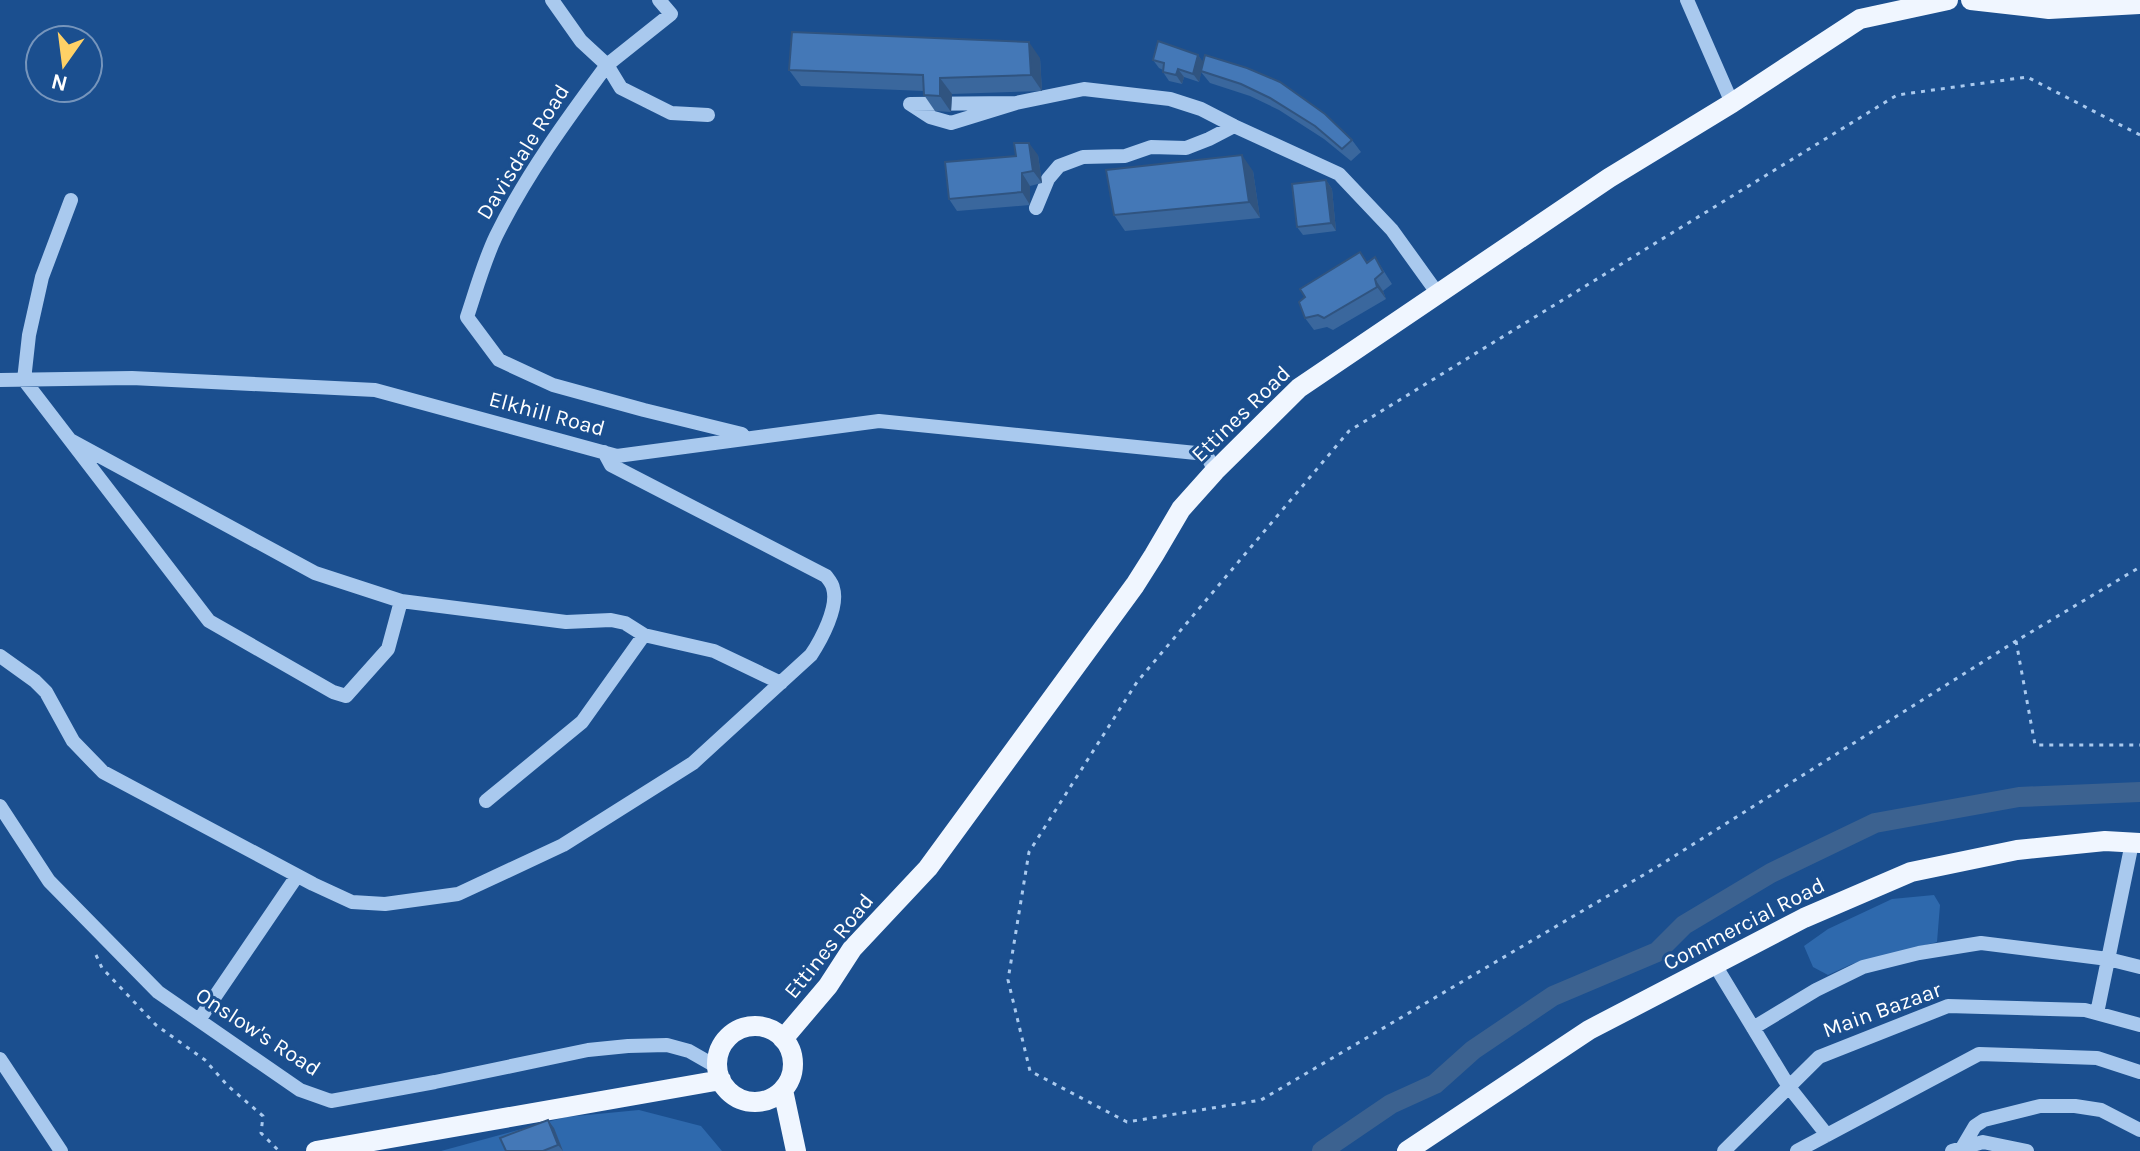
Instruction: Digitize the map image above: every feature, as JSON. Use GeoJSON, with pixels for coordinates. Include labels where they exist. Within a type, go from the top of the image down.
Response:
{"type":"FeatureCollection","features":[{"type":"Feature","properties":{"kind":"main road","name":"Ettines Road"},"geometry":{"type":"LineString","coordinates":[[783,1039],[828,986],[852,949],[928,868],[1135,585],[1181,509],[1299,388],[1609,178],[1732,103],[1860,19],[1948,0]]}},
{"type":"Feature","properties":{"kind":"main road"},"geometry":{"type":"LineString","coordinates":[[1971,0],[2033,4],[2049,9],[2140,4]]}},
{"type":"Feature","properties":{"kind":"main road","name":"Commercial Road"},"geometry":{"type":"LineString","coordinates":[[1407,1151],[1589,1030],[1804,918],[1911,872],[2017,850],[2105,841],[2136,843]]}},
{"type":"Feature","properties":{"kind":"main road"},"geometry":{"type":"LineString","coordinates":[[751,1026],[763,1027],[783,1039],[793,1059],[793,1071],[783,1090],[761,1102],[737,1097],[727,1090],[719,1073],[718,1056],[722,1045],[740,1029],[751,1026]]}},
{"type":"Feature","properties":{"kind":"main road"},"geometry":{"type":"LineString","coordinates":[[316,1151],[719,1073]]}},
{"type":"Feature","properties":{"kind":"main road"},"geometry":{"type":"LineString","coordinates":[[783,1090],[796,1151]]}},
{"type":"Feature","properties":{"kind":"street"},"geometry":{"type":"LineString","coordinates":[[552,0],[581,41],[607,65],[621,88],[671,113],[708,115]]}},
{"type":"Feature","properties":{"kind":"street"},"geometry":{"type":"LineString","coordinates":[[607,65],[671,14],[659,0]]}},
{"type":"Feature","properties":{"kind":"street"},"geometry":{"type":"LineString","coordinates":[[1687,0],[1732,103]]}},
{"type":"Feature","properties":{"kind":"street","name":"Davisdale Road"},"geometry":{"type":"LineString","coordinates":[[607,65],[555,136],[495,237],[467,317],[499,360],[553,385],[752,437]]}},
{"type":"Feature","properties":{"kind":"street"},"geometry":{"type":"LineString","coordinates":[[1016,103],[910,104],[930,117],[951,123],[1016,103],[1084,89],[1170,99],[1201,109],[1339,174],[1392,230],[1438,294]]}},
{"type":"Feature","properties":{"kind":"street"},"geometry":{"type":"LineString","coordinates":[[1036,208],[1048,179],[1059,166],[1083,157],[1125,156],[1151,147],[1186,148],[1234,126]]}},
{"type":"Feature","properties":{"kind":"street"},"geometry":{"type":"LineString","coordinates":[[71,200],[42,277],[29,335],[24,380],[209,621],[333,692],[346,696],[388,649],[401,601]]}},
{"type":"Feature","properties":{"kind":"street","name":"Elkhill Road"},"geometry":{"type":"LineString","coordinates":[[0,380],[132,378],[375,390],[617,456],[879,421],[1206,454],[1215,471]]}},
{"type":"Feature","properties":{"kind":"street"},"geometry":{"type":"LineString","coordinates":[[70,440],[315,573],[401,601],[566,622],[611,620],[625,623],[644,635],[714,651],[781,683]]}},
{"type":"Feature","properties":{"kind":"street"},"geometry":{"type":"LineString","coordinates":[[0,656],[46,692],[73,741],[103,772],[297,876],[352,902],[385,904],[458,894],[563,845],[693,763],[811,655],[824,635],[832,610],[834,589],[826,576],[611,465],[604,452]]}},
{"type":"Feature","properties":{"kind":"street"},"geometry":{"type":"LineString","coordinates":[[486,801],[582,722],[644,635]]}},
{"type":"Feature","properties":{"kind":"street","name":"Onslow's Road"},"geometry":{"type":"LineString","coordinates":[[0,806],[49,881],[158,992],[300,1090],[331,1101],[588,1050],[628,1046],[667,1045],[689,1051],[719,1073]]}},
{"type":"Feature","properties":{"kind":"street"},"geometry":{"type":"LineString","coordinates":[[2097,1013],[2136,843]]}},
{"type":"Feature","properties":{"kind":"street"},"geometry":{"type":"LineString","coordinates":[[199,1020],[297,876]]}},
{"type":"Feature","properties":{"kind":"street"},"geometry":{"type":"LineString","coordinates":[[1753,1028],[1816,990],[1863,967],[1919,953],[1981,943],[2108,959],[2140,967]]}},
{"type":"Feature","properties":{"kind":"street"},"geometry":{"type":"LineString","coordinates":[[1715,965],[1789,1087],[1827,1135]]}},
{"type":"Feature","properties":{"kind":"street","name":"Main Bazaar"},"geometry":{"type":"LineString","coordinates":[[1724,1151],[1819,1057],[1948,1006],[2085,1010],[2140,1025]]}},
{"type":"Feature","properties":{"kind":"street"},"geometry":{"type":"LineString","coordinates":[[1797,1151],[1979,1054],[2097,1058],[2140,1072]]}},
{"type":"Feature","properties":{"kind":"street"},"geometry":{"type":"LineString","coordinates":[[0,1059],[61,1151]]}},
{"type":"Feature","properties":{"kind":"street"},"geometry":{"type":"LineString","coordinates":[[1957,1150],[1975,1126],[1984,1120],[2040,1106],[2101,1110],[2140,1130]]}},
{"type":"Feature","properties":{"kind":"street"},"geometry":{"type":"LineString","coordinates":[[1957,1150],[1983,1142],[2027,1151]]}},
{"type":"Feature","properties":{"kind":"path"},"geometry":{"type":"LineString","coordinates":[[2140,135],[2027,77],[1897,95],[1349,431],[1137,682],[1029,852],[1008,980],[1030,1071],[1127,1122],[1261,1100],[1657,867],[2016,641],[2140,567]]}},
{"type":"Feature","properties":{"kind":"path"},"geometry":{"type":"LineString","coordinates":[[2016,641],[2035,745],[2140,745]]}},
{"type":"Feature","properties":{"kind":"path"},"geometry":{"type":"LineString","coordinates":[[91,944],[102,968],[156,1025],[205,1060],[228,1086],[263,1116],[261,1133],[279,1151]]}},
{"type":"Feature","properties":{"kind":"shaded area"},"geometry":{"type":"Polygon","coordinates":[[[1934,895],[1940,905],[1937,942],[1852,964],[1828,975],[1813,967],[1804,946],[1828,929],[1892,899],[1934,895]]]}},
{"type":"Feature","properties":{"kind":"shaded area"},"geometry":{"type":"Polygon","coordinates":[[[639,1110],[701,1126],[722,1151],[441,1151],[566,1117],[639,1110]]]}},
{"type":"Feature","properties":{"kind":"building"},"geometry":{"type":"Polygon","coordinates":[[[792,32],[1029,42],[1031,75],[940,78],[940,96],[924,95],[923,75],[789,70],[792,32]]]}},
{"type":"Feature","properties":{"kind":"building"},"geometry":{"type":"Polygon","coordinates":[[[1158,41],[1198,55],[1193,74],[1178,69],[1176,75],[1163,72],[1164,63],[1153,60],[1158,41]]]}},
{"type":"Feature","properties":{"kind":"building"},"geometry":{"type":"Polygon","coordinates":[[[1205,55],[1280,82],[1325,114],[1352,140],[1342,149],[1315,126],[1270,98],[1241,84],[1201,71],[1205,55]]]}},
{"type":"Feature","properties":{"kind":"building"},"geometry":{"type":"Polygon","coordinates":[[[1014,143],[1029,143],[1033,171],[1022,173],[1022,192],[949,199],[945,162],[1016,156],[1014,143]]]}},
{"type":"Feature","properties":{"kind":"building"},"geometry":{"type":"Polygon","coordinates":[[[1242,155],[1249,202],[1114,215],[1106,170],[1242,155]]]}},
{"type":"Feature","properties":{"kind":"building"},"geometry":{"type":"Polygon","coordinates":[[[1326,180],[1331,223],[1297,227],[1292,184],[1326,180]]]}},
{"type":"Feature","properties":{"kind":"building"},"geometry":{"type":"Polygon","coordinates":[[[1360,252],[1367,263],[1375,257],[1383,272],[1375,279],[1377,287],[1324,318],[1318,315],[1305,318],[1299,302],[1305,297],[1300,289],[1360,252]]]}},
{"type":"Feature","properties":{"kind":"building"},"geometry":{"type":"Polygon","coordinates":[[[548,1120],[558,1145],[543,1151],[506,1151],[500,1138],[548,1120]]]}},
{"type":"Feature","properties":{"kind":"waterway"},"geometry":{"type":"LineString","coordinates":[[1322,1151],[1391,1104],[1435,1084],[1473,1050],[1553,996],[1657,952],[1684,925],[1771,873],[1875,823],[2019,797],[2140,792]]}}]}
